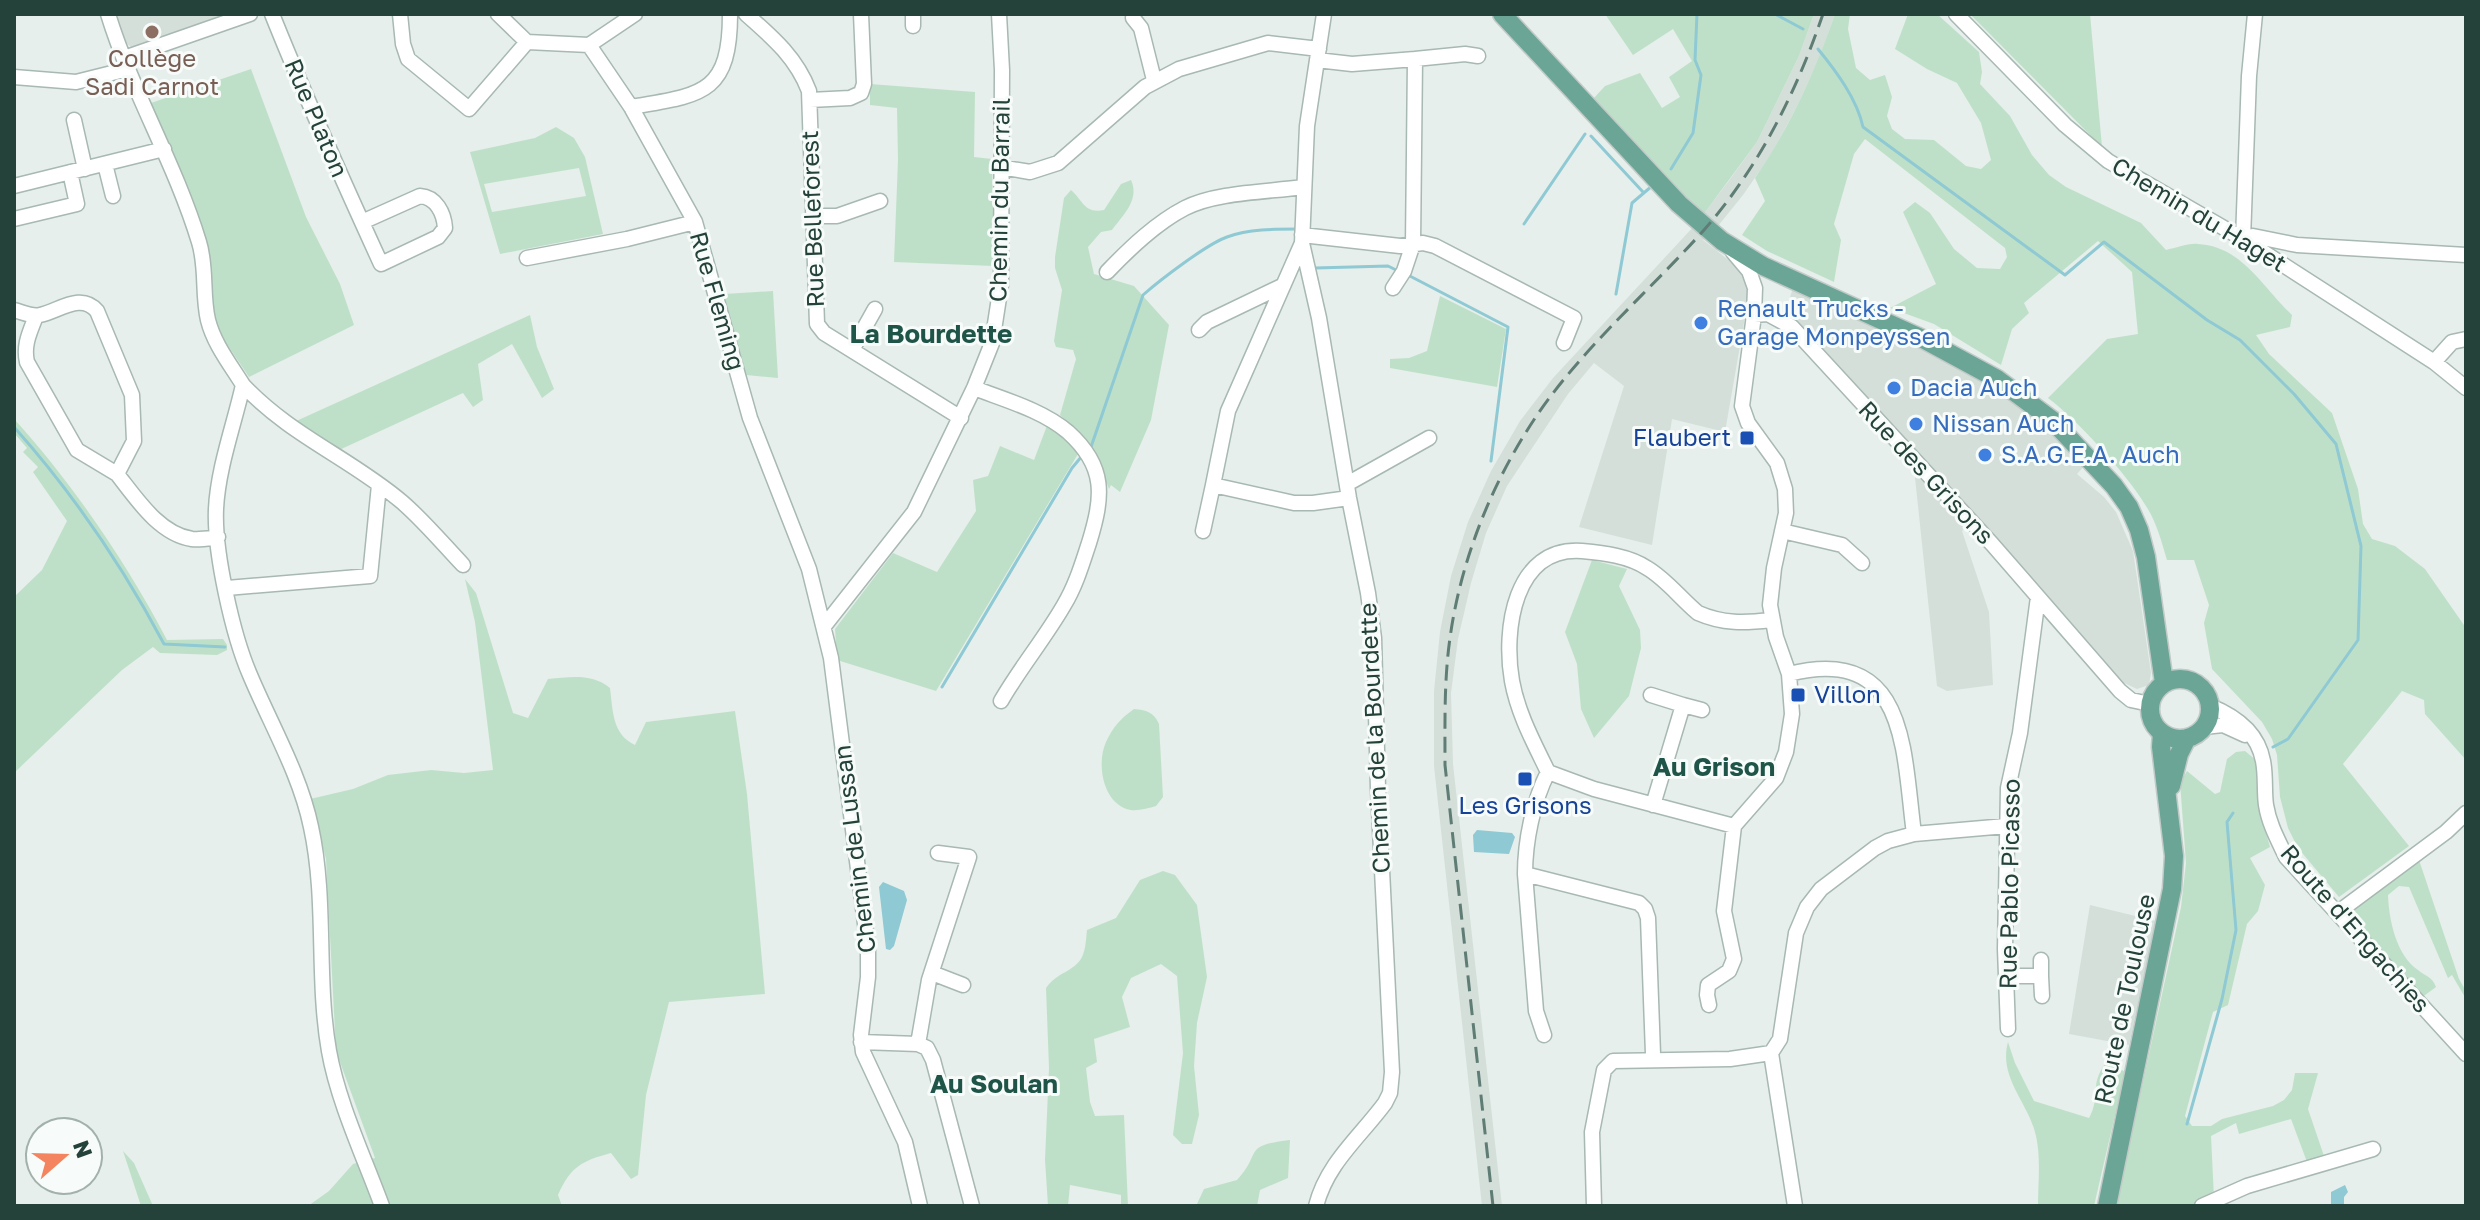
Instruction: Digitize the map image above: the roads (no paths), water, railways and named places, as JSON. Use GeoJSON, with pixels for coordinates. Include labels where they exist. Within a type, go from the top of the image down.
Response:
{"type":"FeatureCollection","features":[{"type":"Feature","properties":{"kind":"main road"},"geometry":{"type":"LineString","coordinates":[[1502,14],[1679,204],[1722,241],[1763,266],[1925,340],[1989,374],[2052,420],[2114,486],[2129,507],[2139,530],[2146,557],[2164,683]]}},
{"type":"Feature","properties":{"kind":"main road"},"geometry":{"type":"LineString","coordinates":[[2157,633],[2183,679]]}},
{"type":"Feature","properties":{"kind":"main road"},"geometry":{"type":"LineString","coordinates":[[2183,679],[2201,687],[2210,706],[2204,727],[2187,738],[2179,739],[2162,733],[2152,720],[2150,704],[2157,689],[2164,683],[2183,679]]}},
{"type":"Feature","properties":{"kind":"main road","name":"Route de Toulouse"},"geometry":{"type":"LineString","coordinates":[[2107,1206],[2172,889],[2174,856],[2162,733]]}},
{"type":"Feature","properties":{"kind":"main road","name":"Route de Toulouse"},"geometry":{"type":"LineString","coordinates":[[2169,800],[2172,775],[2187,738]]}},
{"type":"Feature","properties":{"kind":"street"},"geometry":{"type":"LineString","coordinates":[[108,14],[200,243],[205,305],[214,339],[243,385],[297,432],[402,502],[463,565]]}},
{"type":"Feature","properties":{"kind":"street"},"geometry":{"type":"LineString","coordinates":[[14,77],[76,82],[250,14]]}},
{"type":"Feature","properties":{"kind":"street","name":"Rue Platon"},"geometry":{"type":"LineString","coordinates":[[272,14],[308,106],[381,264],[438,237],[445,228],[436,203],[420,196],[362,222]]}},
{"type":"Feature","properties":{"kind":"street"},"geometry":{"type":"LineString","coordinates":[[400,14],[408,59],[469,109],[527,42]]}},
{"type":"Feature","properties":{"kind":"street"},"geometry":{"type":"LineString","coordinates":[[498,14],[527,42],[589,45],[635,14]]}},
{"type":"Feature","properties":{"kind":"street"},"geometry":{"type":"LineString","coordinates":[[631,107],[692,96],[716,78],[729,50],[730,14]]}},
{"type":"Feature","properties":{"kind":"street","name":"Rue Belleforest"},"geometry":{"type":"LineString","coordinates":[[746,14],[794,60],[805,80],[810,100],[817,324],[824,333],[961,418]]}},
{"type":"Feature","properties":{"kind":"street"},"geometry":{"type":"LineString","coordinates":[[810,100],[850,98],[861,93],[864,84],[861,14]]}},
{"type":"Feature","properties":{"kind":"street","name":"Chemin du Barrail"},"geometry":{"type":"LineString","coordinates":[[825,625],[914,512],[961,418],[992,343],[1000,305],[1002,90],[999,14]]}},
{"type":"Feature","properties":{"kind":"street","name":"Chemin de la Bourdette"},"geometry":{"type":"LineString","coordinates":[[1316,1206],[1326,1176],[1334,1164],[1385,1103],[1390,1093],[1392,1072],[1380,857],[1374,638],[1319,318],[1302,239],[1307,126],[1324,14]]}},
{"type":"Feature","properties":{"kind":"street","name":"Chemin du Haget"},"geometry":{"type":"LineString","coordinates":[[1956,14],[2065,125],[2099,155],[2243,239],[2434,362],[2466,388]]}},
{"type":"Feature","properties":{"kind":"street"},"geometry":{"type":"LineString","coordinates":[[2255,14],[2249,76],[2243,239],[2253,236],[2297,245],[2466,255]]}},
{"type":"Feature","properties":{"kind":"street"},"geometry":{"type":"LineString","coordinates":[[1133,18],[1141,28],[1154,80]]}},
{"type":"Feature","properties":{"kind":"street"},"geometry":{"type":"LineString","coordinates":[[1000,167],[1030,172],[1058,163],[1154,80],[1179,69],[1264,44],[1280,42],[1352,64],[1465,54],[1478,56]]}},
{"type":"Feature","properties":{"kind":"street","name":"Rue Fleming"},"geometry":{"type":"LineString","coordinates":[[589,45],[631,107],[695,222],[750,418],[809,569],[825,625]]}},
{"type":"Feature","properties":{"kind":"street"},"geometry":{"type":"LineString","coordinates":[[1393,288],[1404,271],[1413,244],[1415,59]]}},
{"type":"Feature","properties":{"kind":"street"},"geometry":{"type":"LineString","coordinates":[[14,219],[77,204],[74,120]]}},
{"type":"Feature","properties":{"kind":"street"},"geometry":{"type":"LineString","coordinates":[[14,186],[164,149]]}},
{"type":"Feature","properties":{"kind":"street"},"geometry":{"type":"LineString","coordinates":[[105,164],[113,196]]}},
{"type":"Feature","properties":{"kind":"street"},"geometry":{"type":"LineString","coordinates":[[1107,272],[1130,248],[1187,206],[1217,198],[1303,187]]}},
{"type":"Feature","properties":{"kind":"street"},"geometry":{"type":"LineString","coordinates":[[813,216],[837,216],[880,201]]}},
{"type":"Feature","properties":{"kind":"street"},"geometry":{"type":"LineString","coordinates":[[527,258],[695,222]]}},
{"type":"Feature","properties":{"kind":"street"},"geometry":{"type":"LineString","coordinates":[[1203,531],[1213,485],[1217,425],[1228,411],[1302,239],[1435,246],[1574,318],[1564,343]]}},
{"type":"Feature","properties":{"kind":"street"},"geometry":{"type":"LineString","coordinates":[[1709,1005],[1708,985],[1729,971],[1734,959],[1724,917],[1724,902],[1734,826],[1776,778],[1783,762],[1792,714],[1789,674],[1771,620],[1771,588],[1786,496],[1781,473],[1771,452],[1743,426],[1742,392],[1754,315],[1753,279],[1743,262],[1722,241]]}},
{"type":"Feature","properties":{"kind":"street"},"geometry":{"type":"LineString","coordinates":[[1199,330],[1207,322],[1282,286]]}},
{"type":"Feature","properties":{"kind":"street"},"geometry":{"type":"LineString","coordinates":[[14,310],[36,316],[84,302],[97,311],[132,395],[134,441],[117,474]]}},
{"type":"Feature","properties":{"kind":"street"},"geometry":{"type":"LineString","coordinates":[[852,350],[875,309]]}},
{"type":"Feature","properties":{"kind":"street","name":"Rue des Grisons"},"geometry":{"type":"LineString","coordinates":[[1754,315],[1768,314],[1792,327],[2120,691],[2131,700],[2150,704]]}},
{"type":"Feature","properties":{"kind":"street"},"geometry":{"type":"LineString","coordinates":[[36,316],[27,339],[27,362],[77,450],[117,474],[151,515],[176,534],[194,539],[218,537]]}},
{"type":"Feature","properties":{"kind":"street"},"geometry":{"type":"LineString","coordinates":[[2434,362],[2452,342],[2466,339]]}},
{"type":"Feature","properties":{"kind":"street"},"geometry":{"type":"LineString","coordinates":[[243,385],[220,483],[216,510],[218,537],[239,646],[299,786],[311,824],[316,851],[329,1053],[382,1206]]}},
{"type":"Feature","properties":{"kind":"street"},"geometry":{"type":"LineString","coordinates":[[974,388],[1036,413],[1068,433],[1093,466],[1100,490],[1097,517],[1069,596],[1001,701]]}},
{"type":"Feature","properties":{"kind":"street"},"geometry":{"type":"LineString","coordinates":[[1213,485],[1294,503],[1348,491],[1429,438]]}},
{"type":"Feature","properties":{"kind":"street"},"geometry":{"type":"LineString","coordinates":[[227,588],[370,576],[379,485]]}},
{"type":"Feature","properties":{"kind":"street"},"geometry":{"type":"LineString","coordinates":[[1782,531],[1842,545],[1862,563]]}},
{"type":"Feature","properties":{"kind":"street"},"geometry":{"type":"LineString","coordinates":[[1734,826],[1594,789],[1548,772],[1527,730],[1512,683],[1509,640],[1517,601],[1529,571],[1557,553],[1572,551],[1617,556],[1648,568],[1698,613],[1708,618],[1734,624],[1771,620]]}},
{"type":"Feature","properties":{"kind":"street","name":"Rue Pablo Picasso"},"geometry":{"type":"LineString","coordinates":[[2008,1029],[2008,788],[2020,733],[2038,597]]}},
{"type":"Feature","properties":{"kind":"street","name":"Chemin de Lussan"},"geometry":{"type":"LineString","coordinates":[[825,625],[868,947],[861,1042],[865,1062],[905,1142],[920,1206]]}},
{"type":"Feature","properties":{"kind":"street"},"geometry":{"type":"LineString","coordinates":[[1789,674],[1822,668],[1843,669],[1863,677],[1883,695],[1897,726],[1914,834]]}},
{"type":"Feature","properties":{"kind":"street"},"geometry":{"type":"LineString","coordinates":[[1651,695],[1702,710]]}},
{"type":"Feature","properties":{"kind":"street"},"geometry":{"type":"LineString","coordinates":[[1653,805],[1683,705]]}},
{"type":"Feature","properties":{"kind":"street"},"geometry":{"type":"LineString","coordinates":[[2210,706],[2248,728],[2259,747]]}},
{"type":"Feature","properties":{"kind":"street"},"geometry":{"type":"LineString","coordinates":[[2204,727],[2223,725],[2233,728],[2259,747]]}},
{"type":"Feature","properties":{"kind":"street","name":"Route d'Engachies"},"geometry":{"type":"LineString","coordinates":[[2259,747],[2266,805],[2286,857],[2466,1054]]}},
{"type":"Feature","properties":{"kind":"street"},"geometry":{"type":"LineString","coordinates":[[1544,1035],[1536,1011],[1525,874],[1530,831],[1548,772]]}},
{"type":"Feature","properties":{"kind":"street"},"geometry":{"type":"LineString","coordinates":[[2337,913],[2446,832],[2466,813]]}},
{"type":"Feature","properties":{"kind":"street"},"geometry":{"type":"LineString","coordinates":[[1795,1206],[1771,1053],[1780,1039],[1791,957],[1796,933],[1807,907],[1821,889],[1875,848],[1914,834],[2006,826]]}},
{"type":"Feature","properties":{"kind":"street"},"geometry":{"type":"LineString","coordinates":[[918,1044],[932,973],[969,857],[938,853]]}},
{"type":"Feature","properties":{"kind":"street"},"geometry":{"type":"LineString","coordinates":[[1525,874],[1639,903],[1645,909],[1648,918],[1653,1054]]}},
{"type":"Feature","properties":{"kind":"street"},"geometry":{"type":"LineString","coordinates":[[2041,960],[2042,996]]}},
{"type":"Feature","properties":{"kind":"street"},"geometry":{"type":"LineString","coordinates":[[932,973],[963,985]]}},
{"type":"Feature","properties":{"kind":"street"},"geometry":{"type":"LineString","coordinates":[[2006,976],[2041,976]]}},
{"type":"Feature","properties":{"kind":"street"},"geometry":{"type":"LineString","coordinates":[[861,1042],[918,1044],[927,1048],[933,1060],[972,1206]]}},
{"type":"Feature","properties":{"kind":"street"},"geometry":{"type":"LineString","coordinates":[[1594,1206],[1592,1132],[1607,1064],[1613,1061],[1730,1059],[1771,1053]]}},
{"type":"Feature","properties":{"kind":"street"},"geometry":{"type":"LineString","coordinates":[[2202,1206],[2256,1184],[2373,1149]]}},
{"type":"Feature","properties":{"kind":"water"},"geometry":{"type":"Polygon","coordinates":[[[1477,830],[1512,833],[1515,837],[1509,854],[1474,852],[1473,835],[1477,830]]]}},
{"type":"Feature","properties":{"kind":"water"},"geometry":{"type":"Polygon","coordinates":[[[883,882],[904,891],[907,900],[894,946],[890,950],[886,949],[879,887],[883,882]]]}},
{"type":"Feature","properties":{"kind":"water"},"geometry":{"type":"Polygon","coordinates":[[[2345,1185],[2348,1192],[2344,1197],[2344,1206],[2331,1206],[2331,1192],[2345,1185]]]}},
{"type":"Feature","properties":{"kind":"waterway"},"geometry":{"type":"LineString","coordinates":[[1671,169],[1693,133],[1701,75],[1695,60],[1697,14]]}},
{"type":"Feature","properties":{"kind":"waterway"},"geometry":{"type":"LineString","coordinates":[[1775,14],[1803,29]]}},
{"type":"Feature","properties":{"kind":"waterway"},"geometry":{"type":"LineString","coordinates":[[1818,49],[1851,96],[1863,127],[2065,275],[2104,242],[2207,320],[2240,340],[2294,394],[2336,444],[2361,546],[2358,640],[2288,739],[2273,747]]}},
{"type":"Feature","properties":{"kind":"waterway"},"geometry":{"type":"LineString","coordinates":[[1524,224],[1585,134]]}},
{"type":"Feature","properties":{"kind":"waterway"},"geometry":{"type":"LineString","coordinates":[[1591,136],[1643,192]]}},
{"type":"Feature","properties":{"kind":"waterway"},"geometry":{"type":"LineString","coordinates":[[1616,294],[1632,203],[1652,186]]}},
{"type":"Feature","properties":{"kind":"waterway"},"geometry":{"type":"LineString","coordinates":[[1091,447],[1143,295],[1196,254],[1227,237],[1253,231],[1297,229]]}},
{"type":"Feature","properties":{"kind":"waterway"},"geometry":{"type":"LineString","coordinates":[[1315,268],[1388,266],[1398,271]]}},
{"type":"Feature","properties":{"kind":"waterway"},"geometry":{"type":"LineString","coordinates":[[1406,274],[1508,327],[1491,461]]}},
{"type":"Feature","properties":{"kind":"waterway"},"geometry":{"type":"LineString","coordinates":[[14,427],[95,531],[164,644],[225,647]]}},
{"type":"Feature","properties":{"kind":"waterway"},"geometry":{"type":"LineString","coordinates":[[942,687],[1082,456]]}},
{"type":"Feature","properties":{"kind":"waterway"},"geometry":{"type":"LineString","coordinates":[[2187,1124],[2222,999],[2236,930],[2227,822],[2233,813]]}},
{"type":"Feature","properties":{"kind":"railway"},"geometry":{"type":"LineString","coordinates":[[1493,1206],[1445,765],[1448,654],[1461,583],[1488,504],[1528,429],[1567,376],[1704,230],[1742,181],[1788,100],[1823,14]]}},
{"type":"Feature","properties":{"kind":"place","name":"Collège Sadi Carnot"},"geometry":{"type":"Point","coordinates":[152,32]}},
{"type":"Feature","properties":{"kind":"place","name":"Renault Trucks - Garage Monpeyssen"},"geometry":{"type":"Point","coordinates":[1701,323]}},
{"type":"Feature","properties":{"kind":"place","name":"Dacia Auch"},"geometry":{"type":"Point","coordinates":[1894,388]}},
{"type":"Feature","properties":{"kind":"place","name":"Nissan Auch"},"geometry":{"type":"Point","coordinates":[1916,424]}},
{"type":"Feature","properties":{"kind":"place","name":"Flaubert"},"geometry":{"type":"Point","coordinates":[1747,438]}},
{"type":"Feature","properties":{"kind":"place","name":"S.A.G.E.A. Auch"},"geometry":{"type":"Point","coordinates":[1985,455]}},
{"type":"Feature","properties":{"kind":"place","name":"Villon"},"geometry":{"type":"Point","coordinates":[1798,695]}},
{"type":"Feature","properties":{"kind":"place","name":"Les Grisons"},"geometry":{"type":"Point","coordinates":[1525,779]}},
{"type":"Feature","properties":{"kind":"district","name":"La Bourdette"},"geometry":{"type":"Point","coordinates":[931,334]}},
{"type":"Feature","properties":{"kind":"district","name":"Au Grison"},"geometry":{"type":"Point","coordinates":[1714,767]}},
{"type":"Feature","properties":{"kind":"district","name":"Au Soulan"},"geometry":{"type":"Point","coordinates":[994,1084]}}]}
